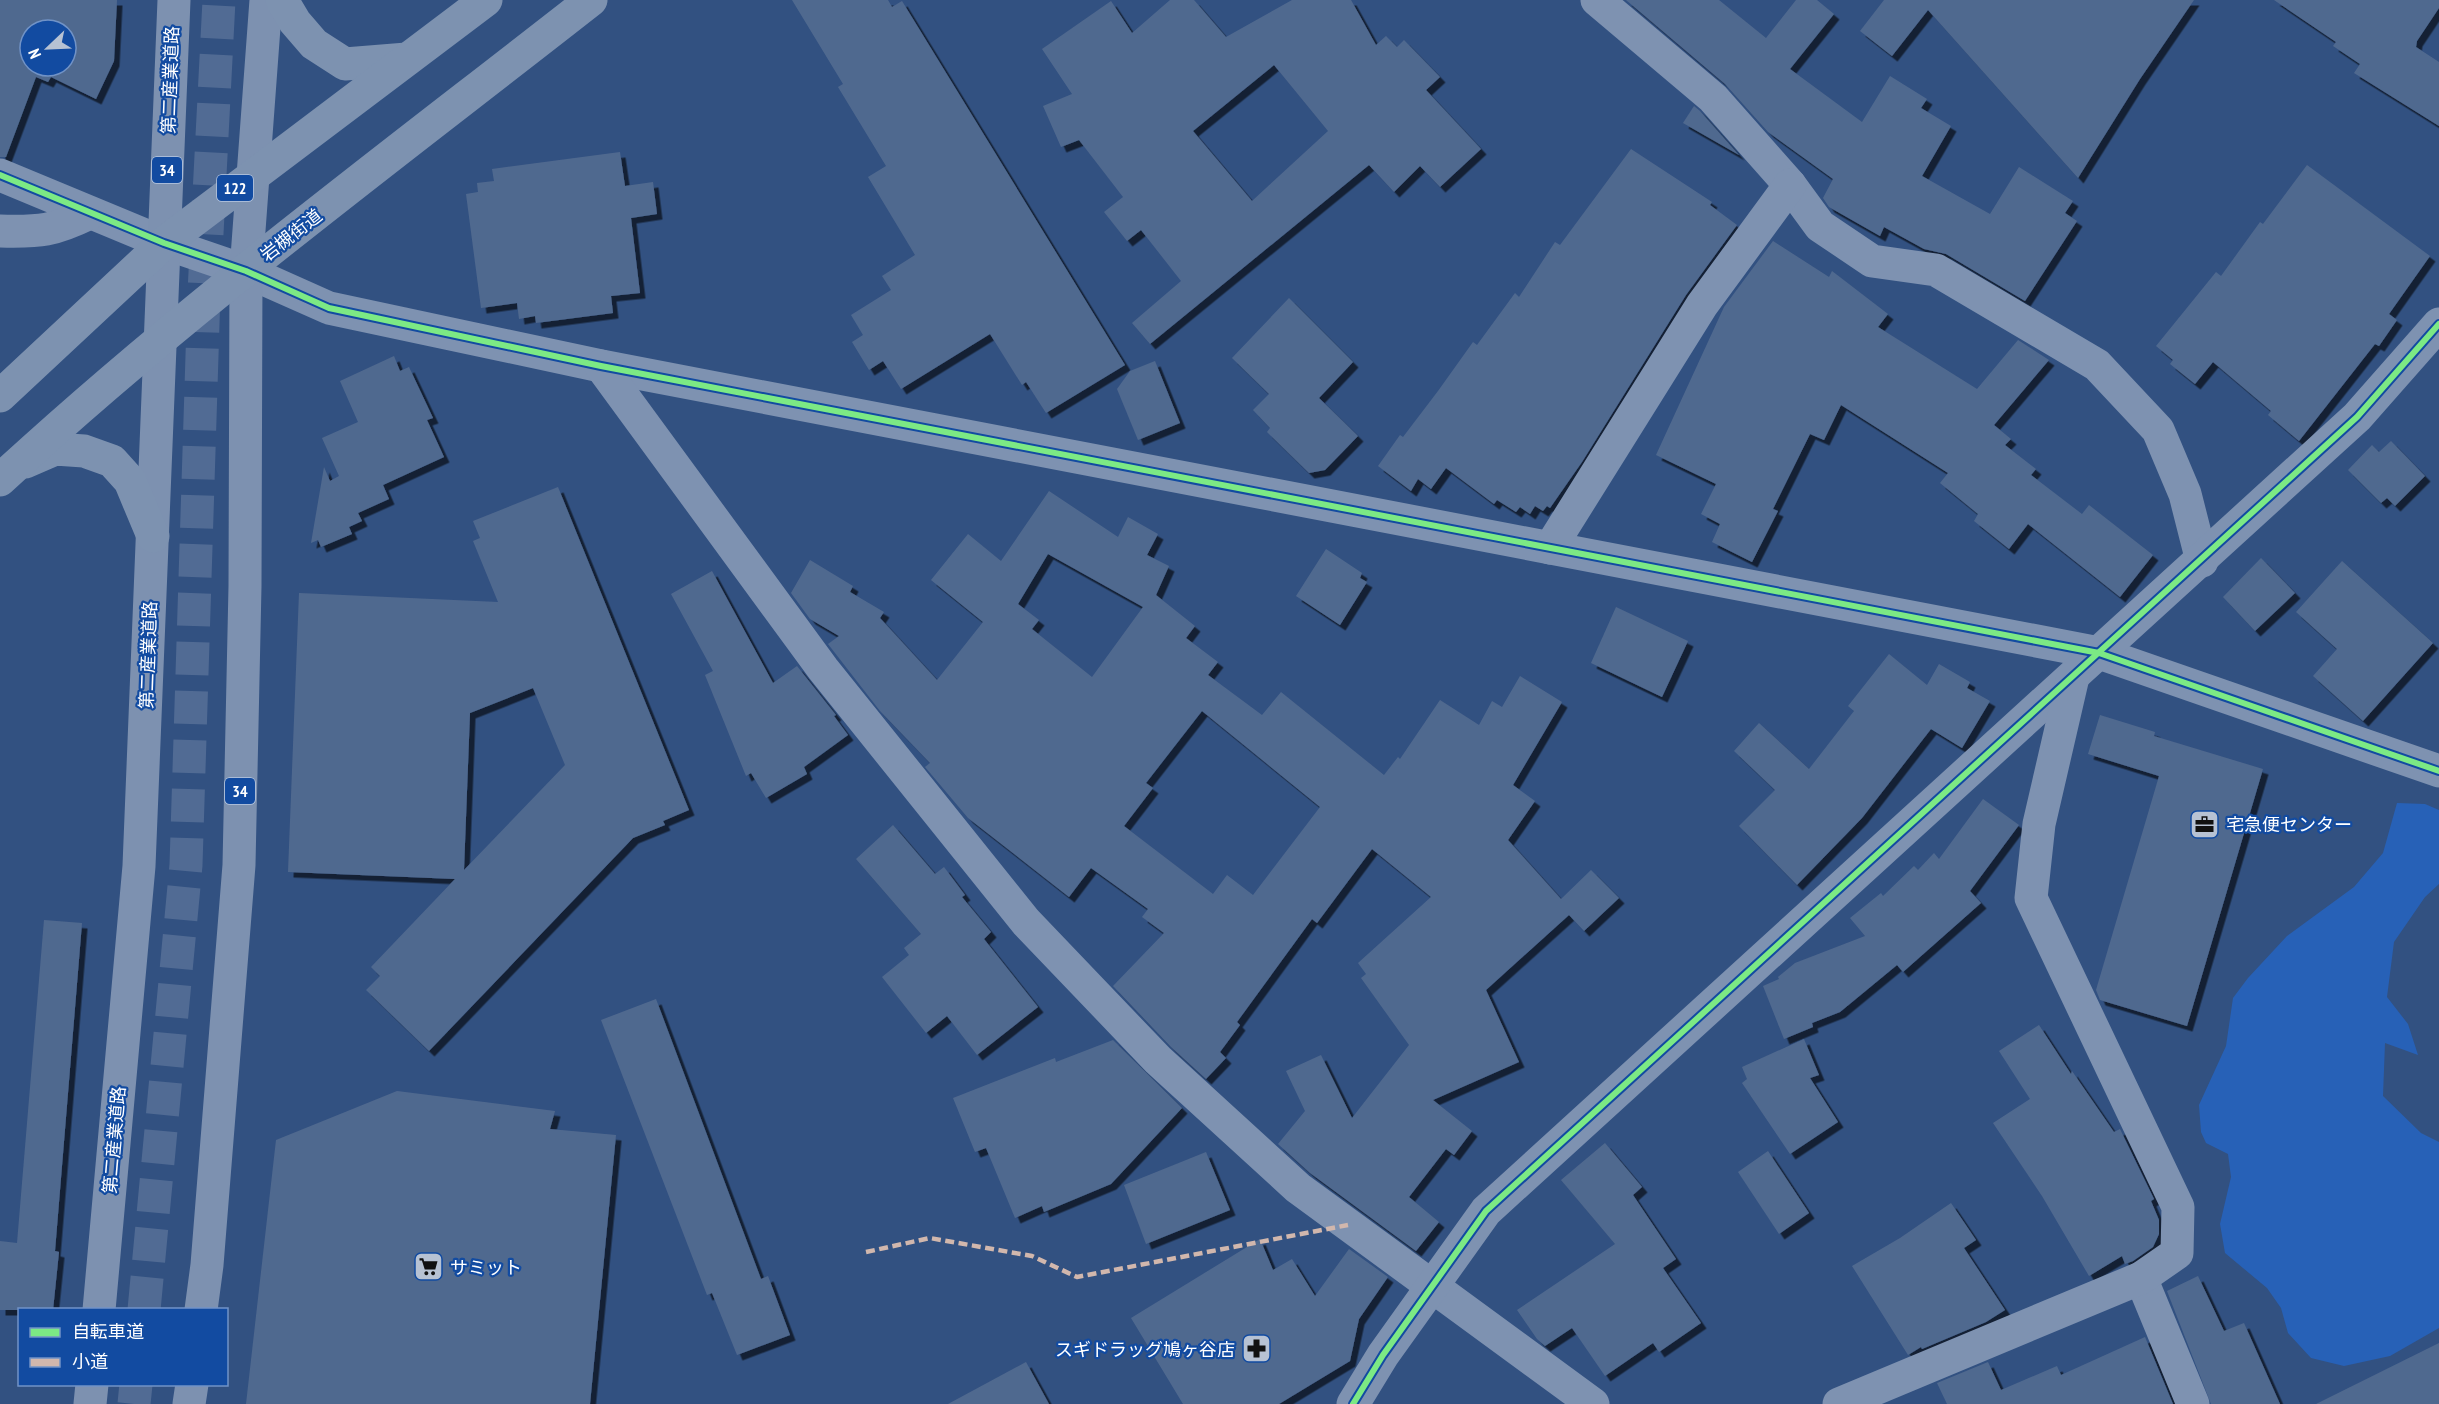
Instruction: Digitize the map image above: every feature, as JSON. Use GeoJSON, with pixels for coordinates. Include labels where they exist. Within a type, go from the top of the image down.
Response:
{"type":"FeatureCollection","features":[{"type":"Feature","properties":{"kind":"highway"},"geometry":{"type":"LineString","coordinates":[[282,0],[295,22],[315,44],[345,64],[407,59]]}},
{"type":"Feature","properties":{"kind":"highway","name":"122"},"geometry":{"type":"LineString","coordinates":[[0,396],[164,243],[486,0]]}},
{"type":"Feature","properties":{"kind":"highway","name":"岩槻街道"},"geometry":{"type":"LineString","coordinates":[[4,476],[62,423],[246,271],[591,0]]}},
{"type":"Feature","properties":{"kind":"highway"},"geometry":{"type":"LineString","coordinates":[[4,476],[55,449],[84,451],[112,461],[130,481],[153,536]]}},
{"type":"Feature","properties":{"kind":"main road","name":"第二産業道路"},"geometry":{"type":"LineString","coordinates":[[99,1308],[139,866],[174,0]]}},
{"type":"Feature","properties":{"kind":"main road","name":"34"},"geometry":{"type":"LineString","coordinates":[[201,1308],[207,1265],[239,865],[245,586],[246,271],[266,0]]}},
{"type":"Feature","properties":{"kind":"main road"},"geometry":{"type":"LineString","coordinates":[[90,1404],[92,1386]]}},
{"type":"Feature","properties":{"kind":"main road"},"geometry":{"type":"LineString","coordinates":[[189,1404],[192,1386]]}},
{"type":"Feature","properties":{"kind":"street"},"geometry":{"type":"LineString","coordinates":[[1597,0],[1713,98],[1790,185],[1820,226],[1872,261],[1936,270],[2097,365],[2158,430],[2185,494],[2202,561]]}},
{"type":"Feature","properties":{"kind":"street"},"geometry":{"type":"LineString","coordinates":[[0,175],[164,243],[246,271],[329,308],[601,366],[2099,653],[2439,771]]}},
{"type":"Feature","properties":{"kind":"street"},"geometry":{"type":"LineString","coordinates":[[1550,548],[1702,305],[1790,185]]}},
{"type":"Feature","properties":{"kind":"street"},"geometry":{"type":"LineString","coordinates":[[0,231],[42,232],[66,225],[90,213]]}},
{"type":"Feature","properties":{"kind":"street"},"geometry":{"type":"LineString","coordinates":[[1353,1404],[1383,1355],[1486,1211],[2202,561],[2357,417],[2439,324]]}},
{"type":"Feature","properties":{"kind":"street"},"geometry":{"type":"LineString","coordinates":[[601,366],[824,669],[1026,922],[1158,1060],[1289,1180],[1431,1287],[1593,1404]]}},
{"type":"Feature","properties":{"kind":"street"},"geometry":{"type":"LineString","coordinates":[[1839,1404],[2141,1278],[2177,1253],[2178,1207],[2031,898],[2039,824],[2073,677]]}},
{"type":"Feature","properties":{"kind":"street"},"geometry":{"type":"LineString","coordinates":[[2141,1278],[2193,1404]]}},
{"type":"Feature","properties":{"kind":"shaded area"},"geometry":{"type":"Polygon","coordinates":[[[2397,803],[2425,804],[2439,810],[2439,884],[2425,897],[2394,942],[2387,997],[2408,1024],[2418,1055],[2385,1043],[2383,1096],[2421,1133],[2439,1142],[2439,1328],[2390,1356],[2344,1366],[2311,1358],[2288,1333],[2281,1308],[2267,1288],[2225,1253],[2220,1224],[2231,1177],[2228,1154],[2206,1143],[2201,1132],[2199,1105],[2226,1046],[2233,998],[2248,978],[2287,936],[2354,887],[2383,853],[2397,803]]]}},
{"type":"Feature","properties":{"kind":"building"},"geometry":{"type":"Polygon","coordinates":[[[0,0],[117,0],[114,61],[96,99],[53,78],[78,78],[78,18],[18,18],[18,78],[36,78],[6,157],[0,157],[0,0]]]}},
{"type":"Feature","properties":{"kind":"building"},"geometry":{"type":"Polygon","coordinates":[[[792,0],[888,0],[892,7],[902,1],[1125,365],[1046,413],[1026,382],[1022,385],[990,334],[901,389],[883,361],[869,370],[852,342],[863,335],[851,315],[891,290],[882,276],[915,255],[868,177],[886,166],[838,87],[843,84],[792,0]]]}},
{"type":"Feature","properties":{"kind":"building"},"geometry":{"type":"Polygon","coordinates":[[[1170,0],[1194,0],[1226,37],[1292,0],[1351,0],[1376,45],[1386,36],[1397,47],[1404,40],[1440,77],[1426,90],[1481,149],[1440,187],[1420,166],[1394,192],[1369,165],[1150,344],[1132,323],[1181,281],[1141,230],[1127,241],[1104,212],[1123,197],[1079,140],[1061,147],[1043,106],[1072,94],[1042,49],[1111,1],[1132,33],[1170,0]],[[1274,65],[1193,131],[1252,201],[1328,131],[1274,65]]]}},
{"type":"Feature","properties":{"kind":"building"},"geometry":{"type":"Polygon","coordinates":[[[1626,0],[1719,0],[1766,38],[1796,0],[1817,0],[1834,14],[1790,69],[1862,122],[1890,76],[1927,99],[1921,108],[1951,126],[1922,176],[1990,214],[2019,167],[2073,201],[2065,213],[2077,221],[2025,301],[1946,254],[1924,249],[1884,227],[1880,236],[1829,207],[1823,198],[1833,179],[1768,132],[1725,84],[1626,0]]]}},
{"type":"Feature","properties":{"kind":"building"},"geometry":{"type":"Polygon","coordinates":[[[1884,0],[2194,0],[2140,79],[2078,178],[1928,10],[1892,56],[1860,31],[1884,0]]]}},
{"type":"Feature","properties":{"kind":"building"},"geometry":{"type":"Polygon","coordinates":[[[2274,0],[2439,0],[2439,8],[2417,41],[2416,47],[2439,62],[2439,126],[2354,73],[2360,64],[2333,46],[2336,42],[2274,0]]]}},
{"type":"Feature","properties":{"kind":"building"},"geometry":{"type":"Polygon","coordinates":[[[38,78],[50,78],[48,82],[38,78]]]}},
{"type":"Feature","properties":{"kind":"building"},"geometry":{"type":"Polygon","coordinates":[[[1694,106],[1700,111],[1739,155],[1683,123],[1694,106]]]}},
{"type":"Feature","properties":{"kind":"building"},"geometry":{"type":"Polygon","coordinates":[[[1631,149],[1712,202],[1710,205],[1737,225],[1686,295],[1582,462],[1550,508],[1547,506],[1543,511],[1535,506],[1530,514],[1520,507],[1516,512],[1497,500],[1494,504],[1446,468],[1431,489],[1418,479],[1411,491],[1378,466],[1400,435],[1403,437],[1473,342],[1477,345],[1515,293],[1519,297],[1555,242],[1560,245],[1631,149]]]}},
{"type":"Feature","properties":{"kind":"building"},"geometry":{"type":"Polygon","coordinates":[[[620,152],[625,186],[653,182],[657,214],[631,218],[640,293],[611,296],[613,313],[536,323],[535,316],[519,319],[517,303],[481,308],[466,194],[478,192],[477,183],[494,181],[492,169],[620,152]]]}},
{"type":"Feature","properties":{"kind":"building"},"geometry":{"type":"Polygon","coordinates":[[[2307,165],[2430,256],[2389,314],[2397,320],[2379,346],[2375,344],[2299,441],[2268,415],[2271,411],[2213,362],[2195,384],[2170,364],[2173,360],[2156,346],[2216,272],[2221,276],[2260,222],[2263,224],[2307,165]]]}},
{"type":"Feature","properties":{"kind":"building"},"geometry":{"type":"Polygon","coordinates":[[[1773,241],[1829,277],[1832,271],[1888,314],[1878,327],[1977,389],[2018,340],[2049,360],[1994,425],[2011,439],[2005,445],[2036,469],[2031,475],[2082,514],[2089,505],[2153,555],[2120,597],[2028,524],[2009,549],[1974,521],[1978,514],[1940,483],[1948,473],[1841,405],[1824,440],[1810,434],[1773,509],[1778,511],[1752,562],[1712,542],[1720,524],[1701,514],[1716,484],[1656,455],[1724,307],[1773,241]]]}},
{"type":"Feature","properties":{"kind":"building"},"geometry":{"type":"Polygon","coordinates":[[[1289,298],[1353,362],[1319,398],[1358,436],[1325,470],[1309,473],[1267,432],[1270,428],[1253,410],[1269,394],[1232,358],[1289,298]]]}},
{"type":"Feature","properties":{"kind":"building"},"geometry":{"type":"Polygon","coordinates":[[[394,356],[400,371],[409,367],[433,418],[427,420],[444,457],[383,485],[389,499],[358,513],[362,521],[349,527],[352,534],[321,547],[318,540],[311,543],[324,467],[330,481],[339,476],[322,438],[358,422],[340,381],[394,356]]]}},
{"type":"Feature","properties":{"kind":"building"},"geometry":{"type":"Polygon","coordinates":[[[1155,361],[1180,423],[1138,440],[1117,389],[1130,371],[1155,361]]]}},
{"type":"Feature","properties":{"kind":"building"},"geometry":{"type":"Polygon","coordinates":[[[2391,441],[2425,476],[2395,506],[2387,498],[2381,503],[2348,470],[2372,445],[2379,452],[2391,441]]]}},
{"type":"Feature","properties":{"kind":"building"},"geometry":{"type":"Polygon","coordinates":[[[558,487],[689,810],[663,821],[665,825],[633,838],[429,1051],[366,990],[380,976],[371,967],[455,879],[288,872],[299,593],[498,602],[473,541],[480,538],[473,521],[558,487]],[[533,688],[470,713],[464,870],[565,765],[533,688]]]}},
{"type":"Feature","properties":{"kind":"building"},"geometry":{"type":"Polygon","coordinates":[[[1049,491],[1118,537],[1128,517],[1158,534],[1147,555],[1169,566],[1156,595],[1195,626],[1186,638],[1218,662],[1208,675],[1262,715],[1281,692],[1384,775],[1398,757],[1400,759],[1440,700],[1479,725],[1492,701],[1502,707],[1520,676],[1562,702],[1513,785],[1535,801],[1508,840],[1561,899],[1591,870],[1619,898],[1584,931],[1569,915],[1486,990],[1519,1062],[1433,1100],[1472,1131],[1454,1155],[1446,1149],[1409,1197],[1439,1222],[1416,1251],[1310,1173],[1278,1144],[1305,1111],[1286,1071],[1321,1055],[1352,1118],[1409,1045],[1361,978],[1366,974],[1358,963],[1431,897],[1372,849],[1317,923],[1312,919],[1237,1022],[1240,1025],[1220,1052],[1226,1058],[1206,1079],[1171,1047],[1113,986],[1164,933],[1142,917],[1148,909],[1091,868],[1069,897],[968,818],[925,767],[930,763],[880,711],[828,644],[839,636],[810,619],[791,593],[810,560],[853,586],[850,592],[884,612],[880,618],[937,680],[983,622],[931,580],[968,534],[1001,561],[1049,491]],[[1048,554],[1018,604],[1039,620],[1032,629],[1092,677],[1143,607],[1048,554]],[[1202,711],[1146,783],[1153,788],[1124,826],[1213,894],[1227,875],[1253,895],[1320,807],[1202,711]]]}},
{"type":"Feature","properties":{"kind":"building"},"geometry":{"type":"Polygon","coordinates":[[[1326,549],[1362,573],[1360,578],[1367,582],[1340,625],[1296,596],[1326,549]]]}},
{"type":"Feature","properties":{"kind":"building"},"geometry":{"type":"Polygon","coordinates":[[[2261,558],[2295,593],[2255,631],[2223,597],[2261,558]]]}},
{"type":"Feature","properties":{"kind":"building"},"geometry":{"type":"Polygon","coordinates":[[[2342,561],[2433,643],[2363,721],[2313,676],[2337,649],[2296,612],[2342,561]]]}},
{"type":"Feature","properties":{"kind":"building"},"geometry":{"type":"Polygon","coordinates":[[[712,571],[773,683],[797,666],[836,715],[834,716],[848,735],[804,767],[807,774],[766,798],[751,773],[746,776],[705,675],[713,671],[671,594],[712,571]]]}},
{"type":"Feature","properties":{"kind":"building"},"geometry":{"type":"Polygon","coordinates":[[[1616,607],[1688,641],[1662,697],[1591,663],[1616,607]]]}},
{"type":"Feature","properties":{"kind":"building"},"geometry":{"type":"Polygon","coordinates":[[[1889,654],[1927,685],[1939,664],[1970,682],[1967,688],[1990,701],[1962,748],[1931,729],[1862,818],[1797,885],[1739,826],[1775,790],[1734,751],[1759,723],[1809,769],[1854,711],[1848,706],[1889,654]]]}},
{"type":"Feature","properties":{"kind":"building"},"geometry":{"type":"Polygon","coordinates":[[[2100,715],[2155,732],[2154,736],[2263,769],[2187,1026],[2100,1000],[2096,990],[2159,776],[2088,754],[2100,715]]]}},
{"type":"Feature","properties":{"kind":"building"},"geometry":{"type":"Polygon","coordinates":[[[1983,799],[2019,825],[1970,891],[1981,903],[1903,972],[1897,965],[1840,1012],[1812,1023],[1813,1027],[1784,1039],[1763,986],[1779,979],[1778,977],[1795,963],[1865,936],[1850,918],[1881,893],[1883,896],[1914,866],[1918,870],[1934,853],[1939,859],[1983,799]]]}},
{"type":"Feature","properties":{"kind":"building"},"geometry":{"type":"Polygon","coordinates":[[[893,825],[935,874],[944,867],[965,895],[962,897],[991,932],[984,939],[1038,1007],[977,1055],[947,1016],[926,1033],[882,977],[909,955],[904,948],[921,934],[856,859],[893,825]]]}},
{"type":"Feature","properties":{"kind":"building"},"geometry":{"type":"Polygon","coordinates":[[[44,920],[82,923],[55,1251],[59,1252],[53,1308],[0,1310],[0,1241],[17,1243],[44,920]]]}},
{"type":"Feature","properties":{"kind":"building"},"geometry":{"type":"Polygon","coordinates":[[[656,999],[761,1279],[768,1276],[790,1335],[737,1355],[712,1293],[707,1295],[601,1020],[656,999]]]}},
{"type":"Feature","properties":{"kind":"building"},"geometry":{"type":"Polygon","coordinates":[[[2039,1025],[2071,1074],[2072,1071],[2114,1132],[2120,1129],[2154,1199],[2151,1201],[2159,1220],[2159,1234],[2153,1247],[2125,1264],[2122,1256],[2089,1276],[2042,1196],[1993,1123],[2030,1099],[1999,1051],[2039,1025]]]}},
{"type":"Feature","properties":{"kind":"building"},"geometry":{"type":"Polygon","coordinates":[[[1804,1039],[1819,1075],[1810,1078],[1838,1122],[1790,1154],[1742,1083],[1747,1079],[1742,1067],[1804,1039]]]}},
{"type":"Feature","properties":{"kind":"building"},"geometry":{"type":"Polygon","coordinates":[[[1113,1040],[1182,1108],[1111,1184],[1044,1212],[1042,1206],[1015,1218],[986,1148],[975,1152],[953,1098],[1055,1058],[1056,1062],[1113,1040]]]}},
{"type":"Feature","properties":{"kind":"building"},"geometry":{"type":"Polygon","coordinates":[[[397,1091],[555,1111],[550,1129],[616,1135],[590,1404],[246,1404],[276,1140],[397,1091]]]}},
{"type":"Feature","properties":{"kind":"building"},"geometry":{"type":"Polygon","coordinates":[[[1605,1143],[1642,1187],[1633,1195],[1676,1259],[1663,1268],[1701,1323],[1659,1352],[1653,1343],[1605,1376],[1572,1328],[1545,1346],[1537,1339],[1517,1310],[1615,1244],[1561,1180],[1605,1143]]]}},
{"type":"Feature","properties":{"kind":"building"},"geometry":{"type":"Polygon","coordinates":[[[1768,1151],[1809,1213],[1779,1234],[1738,1172],[1768,1151]]]}},
{"type":"Feature","properties":{"kind":"building"},"geometry":{"type":"Polygon","coordinates":[[[1206,1152],[1230,1210],[1146,1244],[1124,1185],[1206,1152]]]}},
{"type":"Feature","properties":{"kind":"building"},"geometry":{"type":"Polygon","coordinates":[[[1951,1203],[1976,1240],[1964,1248],[2005,1310],[1986,1322],[1922,1349],[1921,1347],[1908,1355],[1852,1266],[1900,1238],[1951,1203]]]}},
{"type":"Feature","properties":{"kind":"building"},"geometry":{"type":"Polygon","coordinates":[[[1260,1239],[1273,1270],[1292,1259],[1315,1296],[1349,1249],[1388,1277],[1359,1319],[1350,1361],[1279,1404],[1183,1404],[1131,1318],[1260,1239]]]}},
{"type":"Feature","properties":{"kind":"building"},"geometry":{"type":"Polygon","coordinates":[[[2198,1276],[2224,1331],[2244,1323],[2280,1404],[2211,1404],[2167,1291],[2198,1276]]]}},
{"type":"Feature","properties":{"kind":"building"},"geometry":{"type":"Polygon","coordinates":[[[2145,1337],[2173,1404],[1947,1404],[1937,1383],[1988,1362],[2001,1390],[2057,1366],[2061,1375],[2145,1337]]]}},
{"type":"Feature","properties":{"kind":"building"},"geometry":{"type":"Polygon","coordinates":[[[2439,1343],[2439,1404],[2316,1404],[2439,1343]]]}},
{"type":"Feature","properties":{"kind":"building"},"geometry":{"type":"Polygon","coordinates":[[[1026,1362],[1049,1404],[948,1404],[1026,1362]]]}},
{"type":"Feature","properties":{"kind":"tunnel"},"geometry":{"type":"LineString","coordinates":[[144,1308],[186,865],[204,292],[219,0]]}},
{"type":"Feature","properties":{"kind":"tunnel"},"geometry":{"type":"LineString","coordinates":[[134,1404],[136,1386]]}},
{"type":"Feature","properties":{"kind":"marked path"},"geometry":{"type":"LineString","coordinates":[[866,1252],[930,1238],[1032,1256],[1077,1277],[1348,1225]]}},
{"type":"Feature","properties":{"kind":"cycle path"},"geometry":{"type":"LineString","coordinates":[[0,175],[164,243],[246,271],[329,308],[601,366],[2099,653],[2439,771]]}},
{"type":"Feature","properties":{"kind":"cycle path"},"geometry":{"type":"LineString","coordinates":[[1353,1404],[1383,1355],[1486,1211],[2357,417],[2439,324]]}},
{"type":"Feature","properties":{"kind":"place","name":"宅急便センター"},"geometry":{"type":"Point","coordinates":[2205,824]}},
{"type":"Feature","properties":{"kind":"place","name":"サミット"},"geometry":{"type":"Point","coordinates":[429,1267]}},
{"type":"Feature","properties":{"kind":"place","name":"スギドラッグ鳩ヶ谷店"},"geometry":{"type":"Point","coordinates":[1256,1349]}}]}
